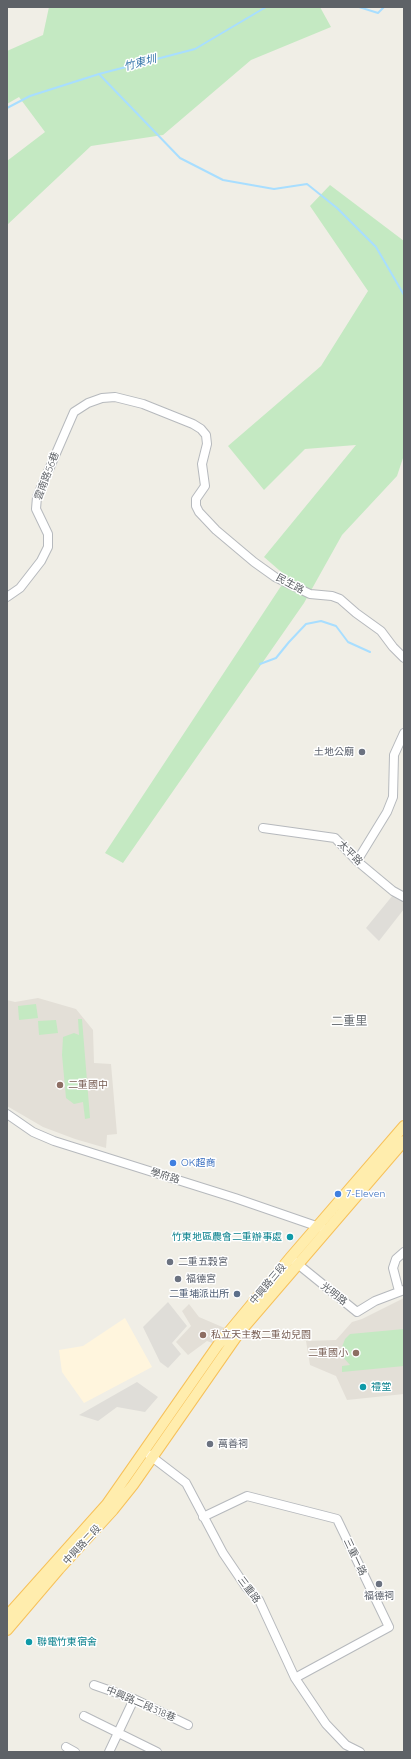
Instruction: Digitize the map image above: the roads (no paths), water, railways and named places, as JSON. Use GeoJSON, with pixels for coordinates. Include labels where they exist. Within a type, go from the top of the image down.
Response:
{"type":"FeatureCollection","features":[{"type":"Feature","properties":{"kind":"main road","name":"中興路三段"},"geometry":{"type":"LineString","coordinates":[[322,1229],[403,1129]]}},
{"type":"Feature","properties":{"kind":"main road","name":"中興路三段"},"geometry":{"type":"LineString","coordinates":[[148,1454],[294,1261],[404,1141]]}},
{"type":"Feature","properties":{"kind":"main road","name":"中興路二段"},"geometry":{"type":"LineString","coordinates":[[7,1616],[107,1504],[148,1454]]}},
{"type":"Feature","properties":{"kind":"main road","name":"中興路二段"},"geometry":{"type":"LineString","coordinates":[[7,1630],[59,1569],[113,1510],[148,1454]]}},
{"type":"Feature","properties":{"kind":"street","name":"雲南路56巷"},"geometry":{"type":"LineString","coordinates":[[7,598],[20,588],[42,561],[48,548],[48,534],[36,509],[37,497],[74,412],[88,403],[102,398],[115,397],[143,404],[193,424],[201,429],[206,435],[206,444],[202,464],[205,486],[196,499],[196,506],[199,512]]}},
{"type":"Feature","properties":{"kind":"street","name":"民生路"},"geometry":{"type":"LineString","coordinates":[[199,512],[216,530],[254,562],[275,577],[310,594],[332,596],[340,599],[381,631],[393,647],[404,658]]}},
{"type":"Feature","properties":{"kind":"street"},"geometry":{"type":"LineString","coordinates":[[357,861],[387,812],[393,797],[394,755],[404,733]]}},
{"type":"Feature","properties":{"kind":"street","name":"太平路"},"geometry":{"type":"LineString","coordinates":[[263,828],[335,838],[357,861],[393,891],[404,897]]}},
{"type":"Feature","properties":{"kind":"street","name":"學府路"},"geometry":{"type":"LineString","coordinates":[[7,1114],[33,1132],[54,1141],[322,1229]]}},
{"type":"Feature","properties":{"kind":"street"},"geometry":{"type":"LineString","coordinates":[[402,1291],[393,1268],[396,1259],[404,1252]]}},
{"type":"Feature","properties":{"kind":"street","name":"光明路"},"geometry":{"type":"LineString","coordinates":[[294,1261],[357,1312],[375,1300],[402,1291]]}},
{"type":"Feature","properties":{"kind":"street","name":"三重路"},"geometry":{"type":"LineString","coordinates":[[148,1454],[186,1483],[223,1553],[246,1587],[259,1600],[296,1678],[326,1724],[346,1745],[360,1752]]}},
{"type":"Feature","properties":{"kind":"street","name":"三重一路"},"geometry":{"type":"LineString","coordinates":[[203,1517],[247,1496],[337,1519],[389,1627],[296,1678]]}},
{"type":"Feature","properties":{"kind":"street","name":"中興路二段318巷"},"geometry":{"type":"LineString","coordinates":[[94,1685],[134,1700],[188,1725]]}},
{"type":"Feature","properties":{"kind":"street"},"geometry":{"type":"LineString","coordinates":[[109,1752],[134,1700]]}},
{"type":"Feature","properties":{"kind":"street"},"geometry":{"type":"LineString","coordinates":[[84,1716],[157,1752]]}},
{"type":"Feature","properties":{"kind":"street"},"geometry":{"type":"LineString","coordinates":[[66,1747],[75,1752]]}},
{"type":"Feature","properties":{"kind":"waterway","name":"竹東圳"},"geometry":{"type":"LineString","coordinates":[[7,108],[30,96],[99,74],[195,49],[266,7]]}},
{"type":"Feature","properties":{"kind":"waterway"},"geometry":{"type":"LineString","coordinates":[[359,7],[378,13],[384,7]]}},
{"type":"Feature","properties":{"kind":"waterway"},"geometry":{"type":"LineString","coordinates":[[99,74],[180,158],[223,180],[274,189],[307,184],[337,208],[376,247],[404,295]]}},
{"type":"Feature","properties":{"kind":"waterway"},"geometry":{"type":"LineString","coordinates":[[260,664],[276,658],[306,624],[321,621],[336,626],[348,642],[370,652]]}},
{"type":"Feature","properties":{"kind":"place","name":"土地公廟"},"geometry":{"type":"Point","coordinates":[362,752]}},
{"type":"Feature","properties":{"kind":"place","name":"二重國中"},"geometry":{"type":"Point","coordinates":[60,1085]}},
{"type":"Feature","properties":{"kind":"place","name":"OK超商"},"geometry":{"type":"Point","coordinates":[173,1163]}},
{"type":"Feature","properties":{"kind":"place","name":"7-Eleven"},"geometry":{"type":"Point","coordinates":[338,1194]}},
{"type":"Feature","properties":{"kind":"place","name":"竹東地區農會二重辦事處"},"geometry":{"type":"Point","coordinates":[290,1237]}},
{"type":"Feature","properties":{"kind":"place","name":"二重五穀宮"},"geometry":{"type":"Point","coordinates":[170,1262]}},
{"type":"Feature","properties":{"kind":"place","name":"福德宮"},"geometry":{"type":"Point","coordinates":[178,1279]}},
{"type":"Feature","properties":{"kind":"place","name":"二重埔派出所"},"geometry":{"type":"Point","coordinates":[237,1294]}},
{"type":"Feature","properties":{"kind":"place","name":"私立天主教二重幼兒園"},"geometry":{"type":"Point","coordinates":[203,1335]}},
{"type":"Feature","properties":{"kind":"place","name":"二重國小"},"geometry":{"type":"Point","coordinates":[356,1353]}},
{"type":"Feature","properties":{"kind":"place","name":"禮堂"},"geometry":{"type":"Point","coordinates":[363,1387]}},
{"type":"Feature","properties":{"kind":"place","name":"萬善祠"},"geometry":{"type":"Point","coordinates":[210,1444]}},
{"type":"Feature","properties":{"kind":"place","name":"福德祠"},"geometry":{"type":"Point","coordinates":[379,1584]}},
{"type":"Feature","properties":{"kind":"place","name":"聯電竹東宿舍"},"geometry":{"type":"Point","coordinates":[29,1642]}},
{"type":"Feature","properties":{"kind":"district","name":"二重里"},"geometry":{"type":"Point","coordinates":[349,1021]}}]}
